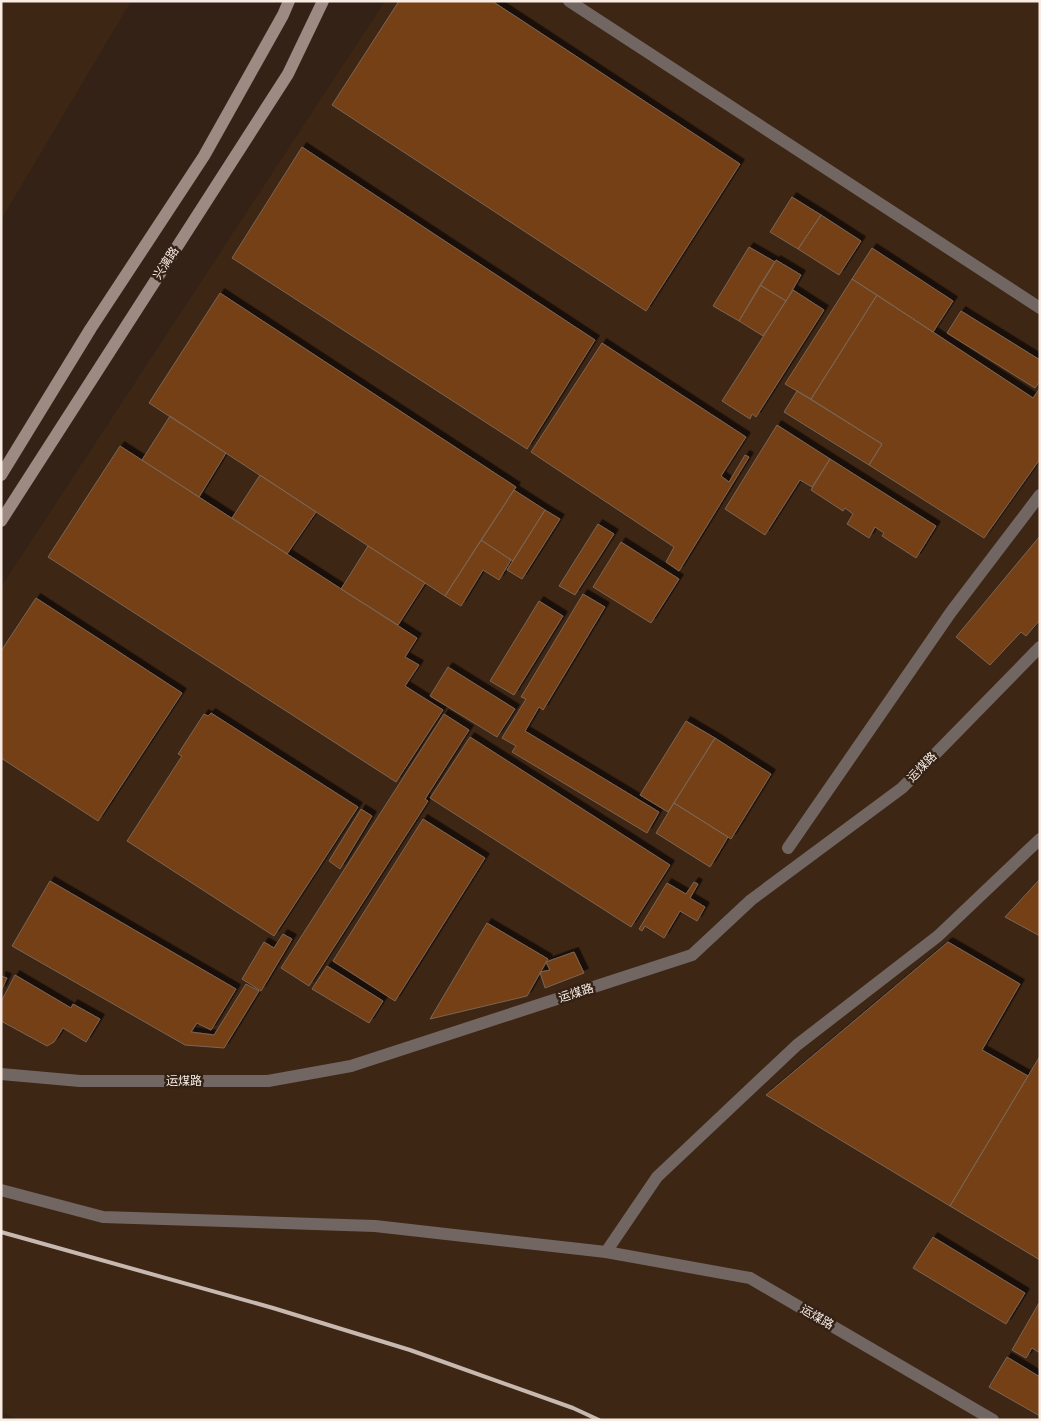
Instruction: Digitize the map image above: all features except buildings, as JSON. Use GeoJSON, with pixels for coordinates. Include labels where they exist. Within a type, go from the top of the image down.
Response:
{"type":"FeatureCollection","features":[{"type":"Feature","properties":{"kind":"street"},"geometry":{"type":"LineString","coordinates":[[1,475],[91,328],[204,156],[283,15],[288,1]]}},
{"type":"Feature","properties":{"kind":"street","name":"兴漓路"},"geometry":{"type":"LineString","coordinates":[[1,521],[288,74],[323,1]]}},
{"type":"Feature","properties":{"kind":"street"},"geometry":{"type":"LineString","coordinates":[[569,1],[1040,308]]}},
{"type":"Feature","properties":{"kind":"street"},"geometry":{"type":"LineString","coordinates":[[788,848],[951,612],[1040,495]]}},
{"type":"Feature","properties":{"kind":"street","name":"运煤路"},"geometry":{"type":"LineString","coordinates":[[1,1074],[80,1081],[268,1081],[351,1066],[692,955],[751,900],[902,788],[1040,647]]}},
{"type":"Feature","properties":{"kind":"street"},"geometry":{"type":"LineString","coordinates":[[606,1252],[657,1177],[797,1045],[938,936],[1040,839]]}},
{"type":"Feature","properties":{"kind":"street","name":"运煤路"},"geometry":{"type":"LineString","coordinates":[[1,1190],[103,1218],[376,1226],[606,1252],[750,1278],[993,1420]]}},
{"type":"Feature","properties":{"kind":"shaded area"},"geometry":{"type":"Polygon","coordinates":[[[1,1],[131,1],[1,220],[1,1]]]}},
{"type":"Feature","properties":{"kind":"shaded area"},"geometry":{"type":"Polygon","coordinates":[[[385,1],[1040,1],[1040,1420],[20,1420],[1,1412],[1,587],[385,1]]]}},
{"type":"Feature","properties":{"kind":"railway"},"geometry":{"type":"LineString","coordinates":[[1,1232],[273,1308],[410,1350],[573,1408],[599,1420]]}}]}
